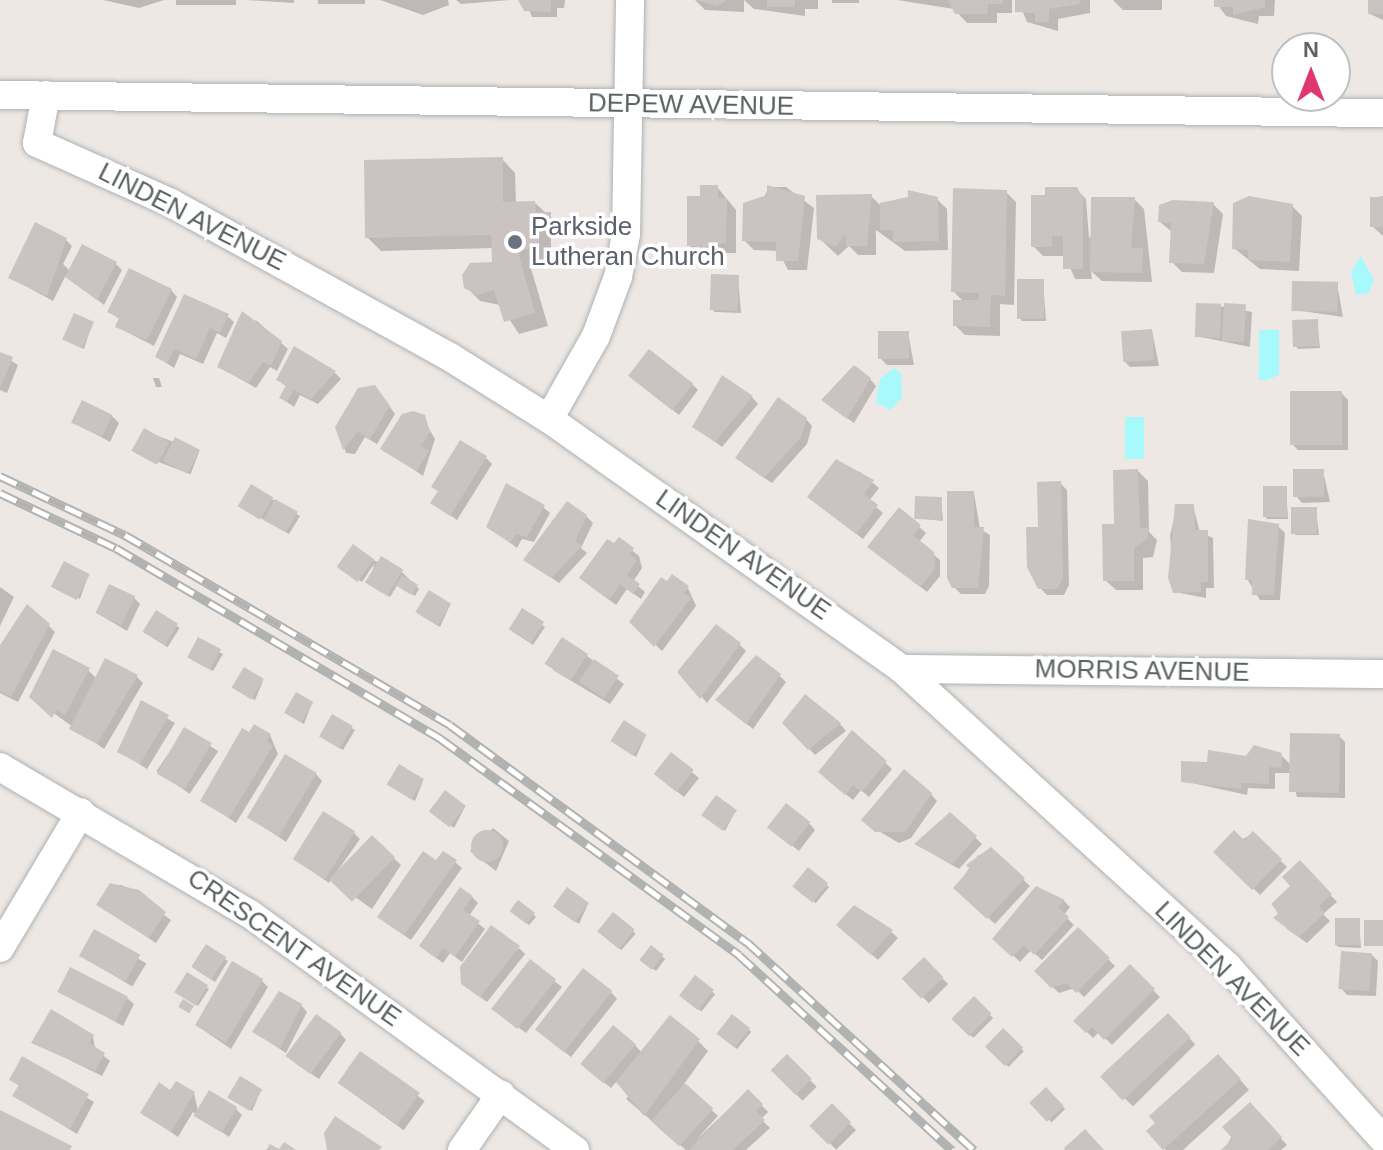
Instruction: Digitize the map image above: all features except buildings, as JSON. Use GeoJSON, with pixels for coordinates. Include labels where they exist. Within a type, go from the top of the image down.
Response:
{"type":"FeatureCollection","features":[{"type":"Feature","properties":{"kind":"street"},"geometry":{"type":"LineString","coordinates":[[549,419],[596,336],[618,277],[628,104],[630,0]]}},
{"type":"Feature","properties":{"kind":"street","name":"DEPEW AVENUE"},"geometry":{"type":"LineString","coordinates":[[0,95],[1383,113]]}},
{"type":"Feature","properties":{"kind":"street","name":"LINDEN AVENUE"},"geometry":{"type":"LineString","coordinates":[[46,95],[37,143],[245,242],[549,419],[902,669],[1228,967],[1383,1139]]}},
{"type":"Feature","properties":{"kind":"street","name":"MORRIS AVENUE"},"geometry":{"type":"LineString","coordinates":[[902,669],[1383,674]]}},
{"type":"Feature","properties":{"kind":"street","name":"CRESCENT AVENUE"},"geometry":{"type":"LineString","coordinates":[[0,767],[250,914],[575,1150]]}},
{"type":"Feature","properties":{"kind":"street"},"geometry":{"type":"LineString","coordinates":[[0,948],[81,812]]}},
{"type":"Feature","properties":{"kind":"street"},"geometry":{"type":"LineString","coordinates":[[462,1150],[501,1094]]}},
{"type":"Feature","properties":{"kind":"water"},"geometry":{"type":"Polygon","coordinates":[[[1361,256],[1374,280],[1369,293],[1356,295],[1351,272],[1361,256]]]}},
{"type":"Feature","properties":{"kind":"water"},"geometry":{"type":"Polygon","coordinates":[[[1259,330],[1279,330],[1279,375],[1266,380],[1259,380],[1259,330]]]}},
{"type":"Feature","properties":{"kind":"water"},"geometry":{"type":"Polygon","coordinates":[[[894,368],[901,373],[902,398],[890,410],[876,402],[880,379],[894,368]]]}},
{"type":"Feature","properties":{"kind":"water"},"geometry":{"type":"Polygon","coordinates":[[[1125,417],[1144,417],[1144,459],[1125,459],[1125,417]]]}},
{"type":"Feature","properties":{"kind":"railway"},"geometry":{"type":"LineString","coordinates":[[0,476],[125,535],[450,725],[747,942],[974,1150]]}},
{"type":"Feature","properties":{"kind":"railway"},"geometry":{"type":"LineString","coordinates":[[0,493],[116,548],[441,739],[739,955],[952,1150]]}},
{"type":"Feature","properties":{"kind":"place","name":"Parkside Lutheran Church"},"geometry":{"type":"Point","coordinates":[515,242]}}]}
